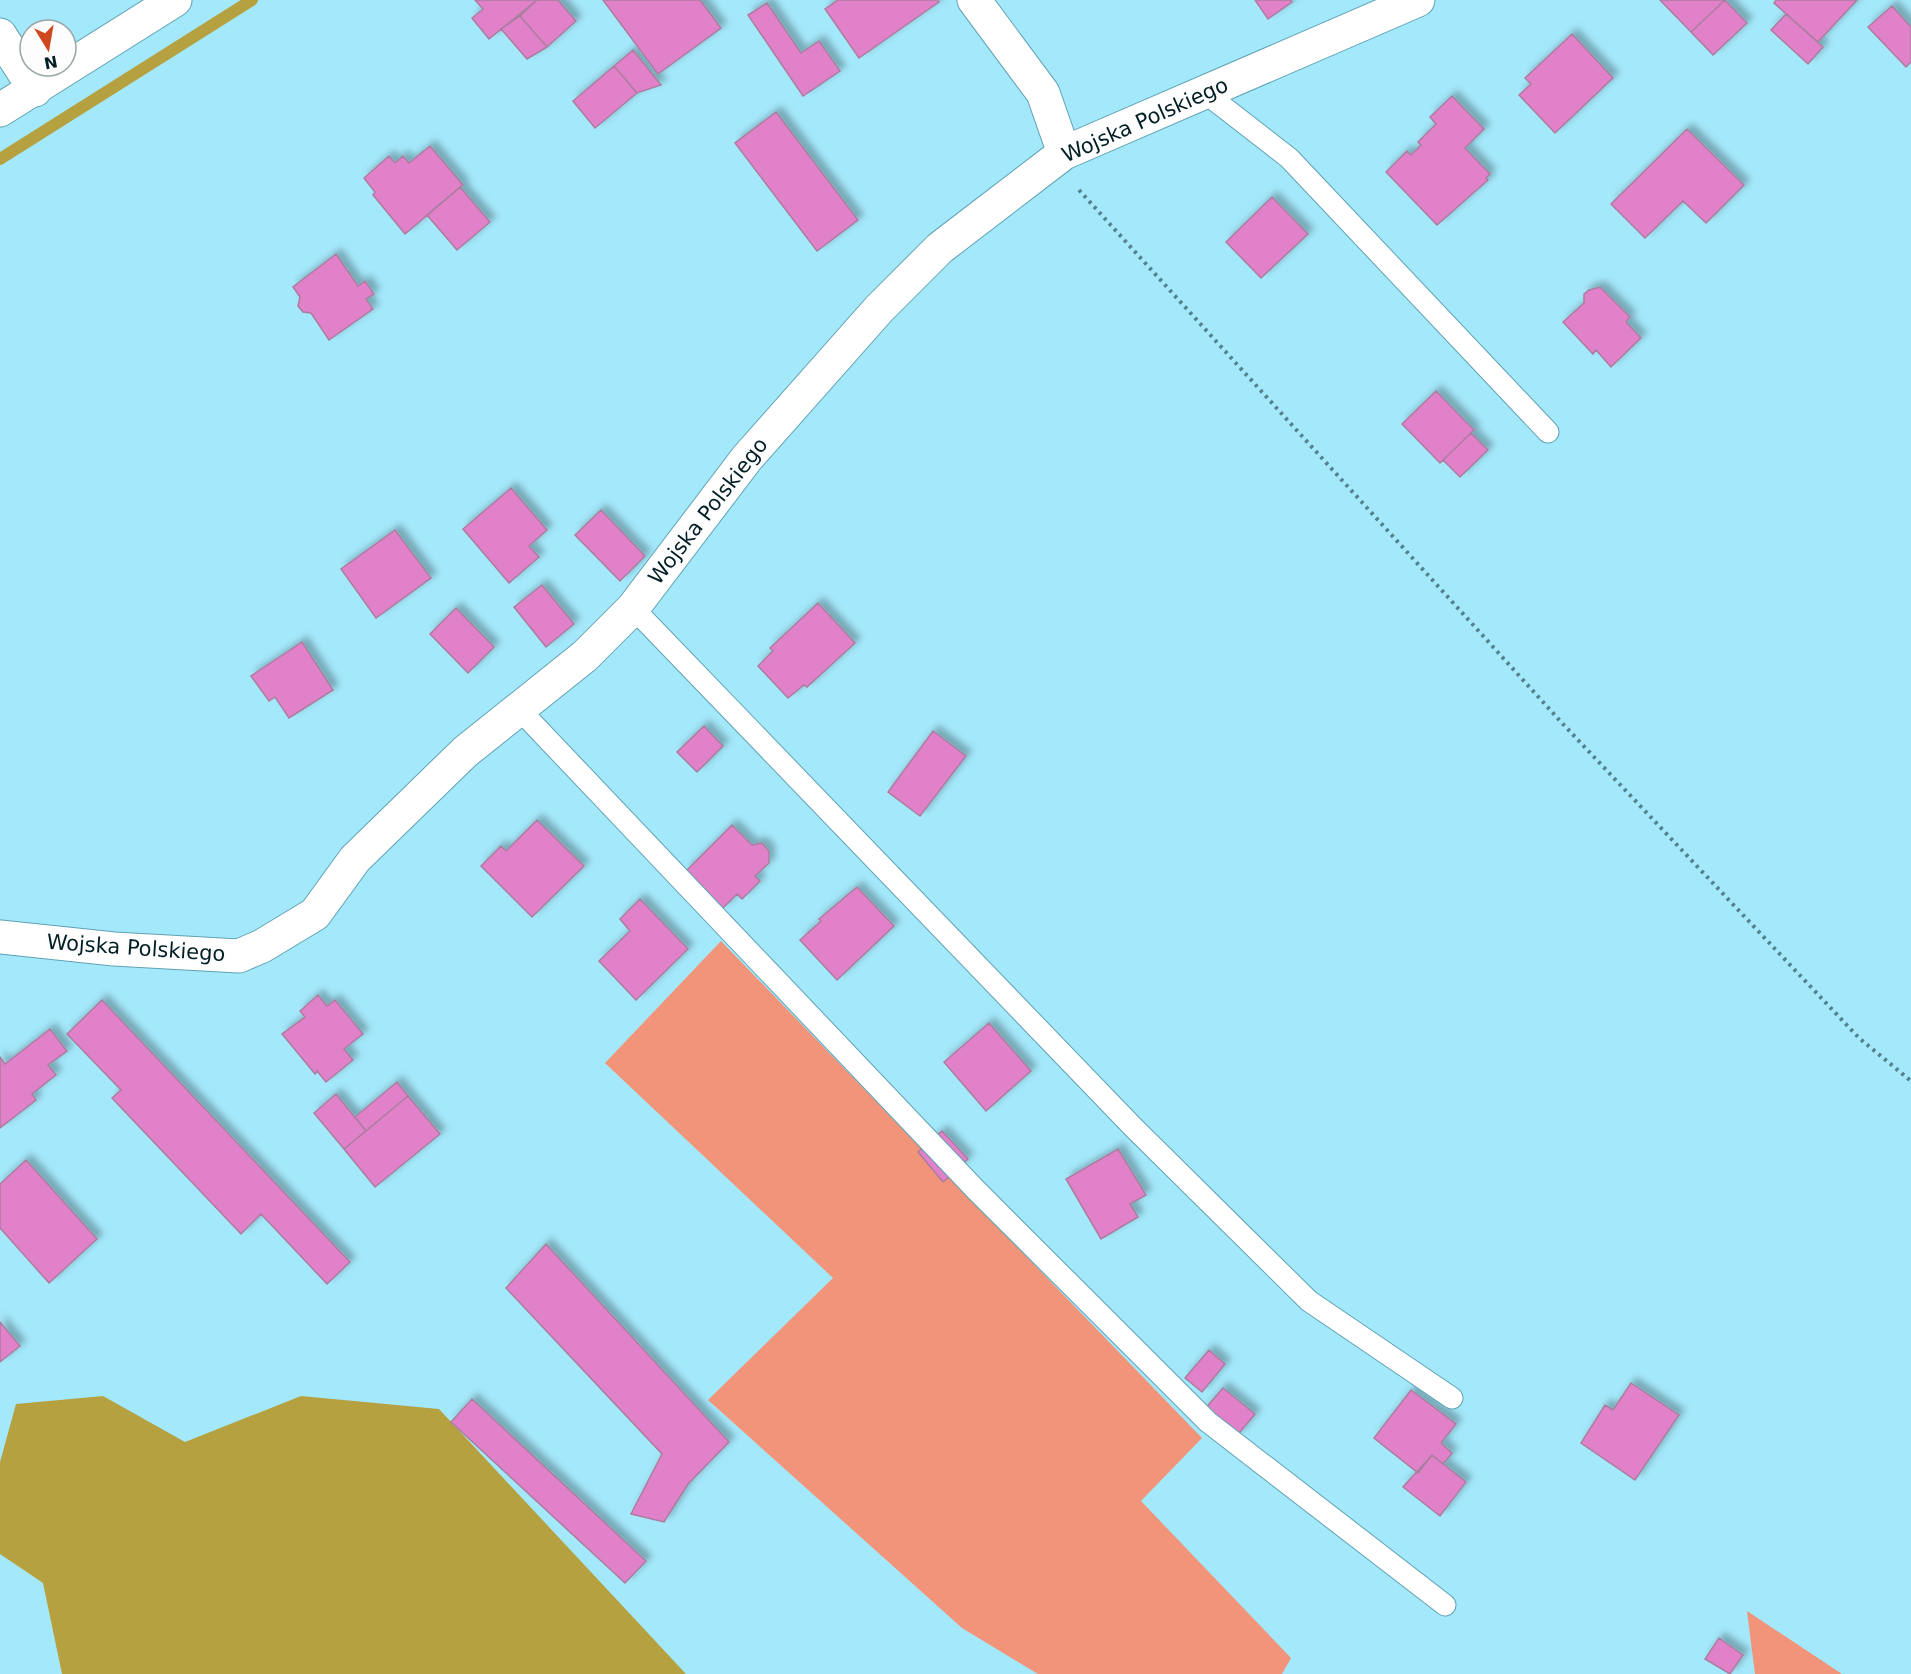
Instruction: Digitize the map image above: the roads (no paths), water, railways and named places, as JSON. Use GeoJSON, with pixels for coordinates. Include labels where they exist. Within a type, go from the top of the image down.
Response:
{"type":"FeatureCollection","features":[{"type":"Feature","properties":{"kind":"street"},"geometry":{"type":"LineString","coordinates":[[0,110],[175,0]]}},
{"type":"Feature","properties":{"kind":"street"},"geometry":{"type":"LineString","coordinates":[[975,0],[1043,93],[1064,153]]}},
{"type":"Feature","properties":{"kind":"street","name":"Wojska Polskiego"},"geometry":{"type":"LineString","coordinates":[[0,937],[114,949],[239,956],[262,946],[315,914],[355,859],[465,752],[585,656],[633,608],[747,458],[879,309],[940,248],[1064,153],[1418,0]]}},
{"type":"Feature","properties":{"kind":"street"},"geometry":{"type":"LineString","coordinates":[[0,35],[34,90]]}},
{"type":"Feature","properties":{"kind":"lane"},"geometry":{"type":"LineString","coordinates":[[1204,92],[1289,158],[1548,432]]}},
{"type":"Feature","properties":{"kind":"lane"},"geometry":{"type":"LineString","coordinates":[[633,608],[1133,1126],[1309,1301],[1452,1398]]}},
{"type":"Feature","properties":{"kind":"lane"},"geometry":{"type":"LineString","coordinates":[[518,708],[976,1190],[1208,1422],[1445,1605]]}},
{"type":"Feature","properties":{"kind":"waterway"},"geometry":{"type":"LineString","coordinates":[[0,159],[252,0]]}}]}
